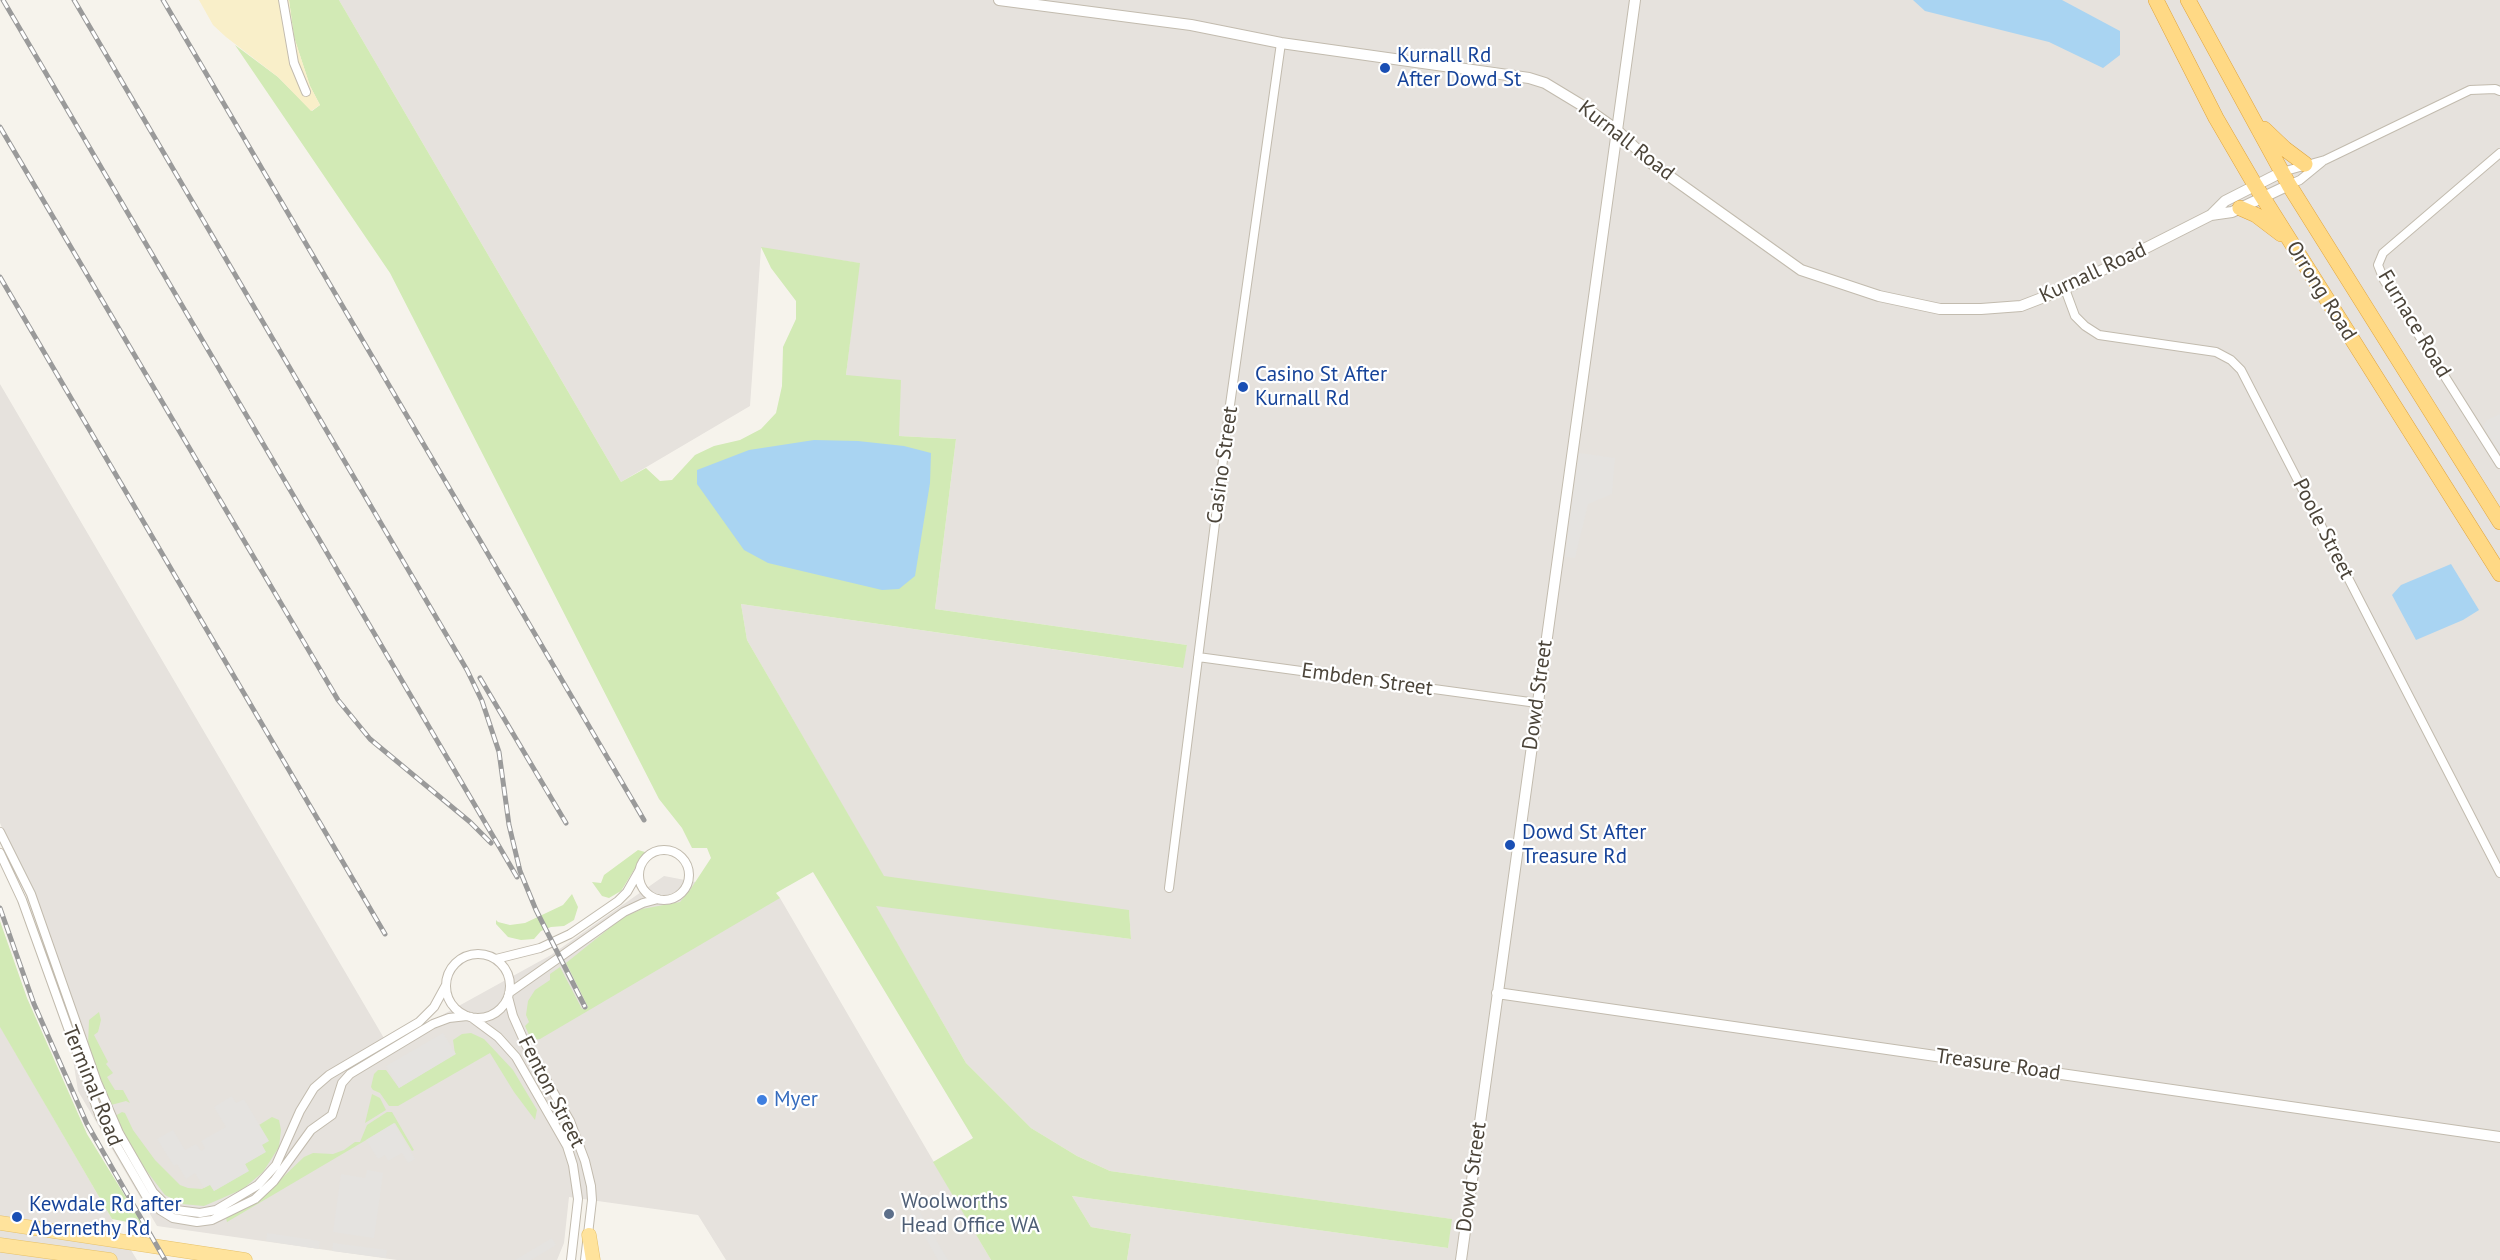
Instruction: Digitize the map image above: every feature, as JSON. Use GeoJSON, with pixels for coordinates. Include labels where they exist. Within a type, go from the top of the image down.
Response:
{"type":"FeatureCollection","features":[{"type":"Feature","properties":{"kind":"highway","name":"Orrong Road"},"geometry":{"type":"LineString","coordinates":[[2156,0],[2216,118],[2259,191],[2500,574]]}},
{"type":"Feature","properties":{"kind":"highway","name":"Orrong Road"},"geometry":{"type":"LineString","coordinates":[[2188,0],[2285,178],[2500,522]]}},
{"type":"Feature","properties":{"kind":"highway"},"geometry":{"type":"LineString","coordinates":[[2251,117],[2285,149],[2305,164]]}},
{"type":"Feature","properties":{"kind":"highway"},"geometry":{"type":"LineString","coordinates":[[2240,208],[2256,215],[2289,239]]}},
{"type":"Feature","properties":{"kind":"main road"},"geometry":{"type":"LineString","coordinates":[[0,1223],[245,1260]]}},
{"type":"Feature","properties":{"kind":"main road"},"geometry":{"type":"LineString","coordinates":[[589,1235],[593,1260]]}},
{"type":"Feature","properties":{"kind":"main road"},"geometry":{"type":"LineString","coordinates":[[0,1245],[110,1260]]}},
{"type":"Feature","properties":{"kind":"street"},"geometry":{"type":"LineString","coordinates":[[283,0],[289,42],[306,92]]}},
{"type":"Feature","properties":{"kind":"street","name":"Kurnall Road"},"geometry":{"type":"LineString","coordinates":[[999,0],[1191,26],[1281,43],[1529,78],[1545,83],[1617,130],[1651,163],[1801,270],[1879,296],[1940,309],[2021,306],[2066,289],[2211,215],[2225,201],[2259,191],[2285,178],[2305,164],[2325,160]]}},
{"type":"Feature","properties":{"kind":"street","name":"Dowd Street"},"geometry":{"type":"LineString","coordinates":[[1461,1260],[1635,0]]}},
{"type":"Feature","properties":{"kind":"street","name":"Casino Street"},"geometry":{"type":"LineString","coordinates":[[1169,888],[1281,43]]}},
{"type":"Feature","properties":{"kind":"street","name":"Kurnall Road"},"geometry":{"type":"LineString","coordinates":[[2285,178],[2300,180],[2325,160],[2470,90],[2495,89],[2500,91]]}},
{"type":"Feature","properties":{"kind":"street","name":"Furnace Road"},"geometry":{"type":"LineString","coordinates":[[2500,153],[2383,253],[2378,265],[2384,280],[2500,464]]}},
{"type":"Feature","properties":{"kind":"street","name":"Kurnall Road"},"geometry":{"type":"LineString","coordinates":[[2211,215],[2232,212],[2240,208],[2259,191]]}},
{"type":"Feature","properties":{"kind":"street","name":"Poole Street"},"geometry":{"type":"LineString","coordinates":[[2066,289],[2075,316],[2099,335],[2216,352],[2231,360],[2241,370],[2500,873]]}},
{"type":"Feature","properties":{"kind":"street","name":"Embden Street"},"geometry":{"type":"LineString","coordinates":[[1198,657],[1537,703]]}},
{"type":"Feature","properties":{"kind":"street"},"geometry":{"type":"LineString","coordinates":[[0,832],[31,894],[97,1082],[114,1123],[153,1192],[176,1210],[192,1213],[216,1210],[258,1185],[276,1165],[300,1111],[314,1088],[329,1075],[424,1018],[434,1007],[454,964],[463,958],[482,954],[496,959],[508,974],[509,995]]}},
{"type":"Feature","properties":{"kind":"street"},"geometry":{"type":"LineString","coordinates":[[446,985],[452,1004],[469,1016],[489,1016],[497,1011],[509,995],[624,912],[643,903],[673,898],[685,889],[689,875],[684,861],[674,853],[660,851],[648,856],[627,892],[618,901],[570,934],[540,948],[496,959]]}},
{"type":"Feature","properties":{"kind":"street","name":"Terminal Road"},"geometry":{"type":"LineString","coordinates":[[0,853],[22,900],[88,1088],[105,1126],[146,1196],[160,1210],[173,1218],[197,1222],[212,1220],[255,1199],[274,1181],[311,1130],[332,1115],[342,1083],[350,1074],[433,1024],[449,1018],[469,1016]]}},
{"type":"Feature","properties":{"kind":"street"},"geometry":{"type":"LineString","coordinates":[[639,872],[639,879],[646,892],[658,899]]}},
{"type":"Feature","properties":{"kind":"street","name":"Treasure Road"},"geometry":{"type":"LineString","coordinates":[[1497,993],[2500,1137]]}},
{"type":"Feature","properties":{"kind":"street","name":"Fenton Street"},"geometry":{"type":"LineString","coordinates":[[509,995],[513,1016],[526,1045],[564,1109],[580,1145],[591,1186],[589,1235],[585,1260]]}},
{"type":"Feature","properties":{"kind":"street","name":"Fenton Street"},"geometry":{"type":"LineString","coordinates":[[469,1016],[498,1037],[516,1057],[567,1146],[573,1165],[578,1199],[571,1260]]}},
{"type":"Feature","properties":{"kind":"shaded area"},"geometry":{"type":"Polygon","coordinates":[[[339,0],[2500,0],[2500,1260],[1127,1260],[1131,1234],[1091,1227],[1072,1196],[1448,1248],[1451,1219],[1110,1171],[1077,1156],[1031,1128],[966,1063],[875,905],[1131,939],[1129,911],[884,877],[747,640],[741,604],[1182,668],[1187,645],[935,609],[956,439],[899,436],[846,375],[859,263],[761,248],[750,406],[621,482],[339,0]]]}},
{"type":"Feature","properties":{"kind":"shaded area"},"geometry":{"type":"Polygon","coordinates":[[[0,384],[388,1045],[551,955],[664,876],[780,898],[991,1260],[726,1260],[698,1215],[569,1197],[564,1243],[557,1260],[397,1260],[157,1226],[78,1091],[58,964],[0,823],[0,384]]]}},
{"type":"Feature","properties":{"kind":"shaded area"},"geometry":{"type":"Polygon","coordinates":[[[2500,414],[2500,453],[2483,426],[2487,420],[2500,414]]]}},
{"type":"Feature","properties":{"kind":"shaded area"},"geometry":{"type":"Polygon","coordinates":[[[1579,453],[1615,458],[1612,494],[1588,504],[1575,558],[1565,557],[1579,453]]]}},
{"type":"Feature","properties":{"kind":"shaded area"},"geometry":{"type":"Polygon","coordinates":[[[0,1026],[112,1219],[137,1260],[0,1260],[0,1026]]]}},
{"type":"Feature","properties":{"kind":"shaded area"},"geometry":{"type":"Polygon","coordinates":[[[443,1033],[456,1054],[399,1088],[386,1066],[443,1033]]]}},
{"type":"Feature","properties":{"kind":"shaded area"},"geometry":{"type":"Polygon","coordinates":[[[232,1096],[236,1103],[244,1099],[269,1141],[262,1145],[266,1152],[245,1164],[249,1171],[214,1191],[210,1185],[204,1188],[195,1173],[186,1179],[177,1164],[174,1166],[157,1139],[173,1130],[185,1150],[196,1144],[201,1151],[205,1148],[201,1141],[226,1127],[214,1107],[232,1096]]]}},
{"type":"Feature","properties":{"kind":"shaded area"},"geometry":{"type":"Polygon","coordinates":[[[394,1123],[415,1159],[408,1163],[402,1153],[388,1161],[385,1155],[378,1159],[366,1140],[394,1123]]]}},
{"type":"Feature","properties":{"kind":"shaded area"},"geometry":{"type":"Polygon","coordinates":[[[367,1170],[383,1173],[374,1238],[333,1232],[341,1174],[365,1178],[367,1170]]]}},
{"type":"Feature","properties":{"kind":"shaded area"},"geometry":{"type":"Polygon","coordinates":[[[907,1190],[928,1226],[921,1230],[900,1194],[907,1190]]]}},
{"type":"Feature","properties":{"kind":"shaded area"},"geometry":{"type":"Polygon","coordinates":[[[267,1233],[320,1241],[319,1249],[266,1241],[267,1233]]]}},
{"type":"Feature","properties":{"kind":"shaded area"},"geometry":{"type":"Polygon","coordinates":[[[932,1233],[948,1260],[938,1260],[925,1237],[932,1233]]]}},
{"type":"Feature","properties":{"kind":"shaded area"},"geometry":{"type":"Polygon","coordinates":[[[552,1238],[556,1245],[531,1260],[515,1260],[552,1238]]]}},
{"type":"Feature","properties":{"kind":"shaded area"},"geometry":{"type":"Polygon","coordinates":[[[333,1243],[387,1250],[386,1258],[332,1251],[333,1243]]]}},
{"type":"Feature","properties":{"kind":"green space"},"geometry":{"type":"Polygon","coordinates":[[[289,0],[339,0],[621,482],[646,468],[660,481],[672,480],[695,455],[714,446],[740,440],[761,429],[776,413],[782,386],[783,347],[796,319],[796,301],[771,268],[761,247],[860,263],[846,375],[901,380],[899,436],[956,439],[935,609],[1187,645],[1183,668],[741,604],[747,640],[884,876],[1129,910],[1131,939],[876,906],[966,1063],[1031,1128],[1077,1156],[1110,1171],[1452,1219],[1448,1248],[1072,1196],[1091,1227],[1131,1234],[1127,1260],[991,1260],[933,1162],[973,1138],[813,872],[776,893],[780,898],[540,1039],[532,1040],[525,1026],[529,1022],[526,1015],[528,1001],[535,990],[550,980],[550,974],[560,967],[582,1009],[588,1007],[566,963],[622,918],[642,909],[680,902],[711,858],[707,848],[692,848],[682,828],[659,799],[390,273],[235,45],[278,77],[312,111],[320,105],[310,86],[294,37],[289,0]]]}},
{"type":"Feature","properties":{"kind":"green space"},"geometry":{"type":"Polygon","coordinates":[[[638,850],[645,852],[621,891],[609,898],[602,896],[592,882],[601,883],[604,875],[638,850]]]}},
{"type":"Feature","properties":{"kind":"green space"},"geometry":{"type":"Polygon","coordinates":[[[572,894],[578,907],[574,920],[564,926],[541,931],[534,939],[521,940],[508,937],[496,924],[496,920],[510,925],[525,923],[563,905],[572,894]]]}},
{"type":"Feature","properties":{"kind":"green space"},"geometry":{"type":"Polygon","coordinates":[[[0,921],[27,998],[87,1134],[143,1225],[112,1219],[0,1027],[0,921]]]}},
{"type":"Feature","properties":{"kind":"green space"},"geometry":{"type":"Polygon","coordinates":[[[99,1012],[101,1020],[98,1032],[94,1035],[108,1062],[106,1064],[113,1073],[107,1077],[115,1090],[123,1090],[130,1103],[126,1101],[111,1105],[108,1103],[88,1046],[89,1020],[99,1012]]]}},
{"type":"Feature","properties":{"kind":"green space"},"geometry":{"type":"Polygon","coordinates":[[[471,1033],[484,1039],[513,1070],[537,1110],[535,1120],[514,1092],[490,1053],[398,1106],[389,1106],[380,1093],[371,1087],[374,1074],[378,1070],[386,1070],[399,1088],[455,1054],[453,1040],[462,1034],[471,1033]]]}},
{"type":"Feature","properties":{"kind":"green space"},"geometry":{"type":"Polygon","coordinates":[[[372,1094],[380,1098],[386,1110],[365,1123],[372,1094]]]}},
{"type":"Feature","properties":{"kind":"green space"},"geometry":{"type":"Polygon","coordinates":[[[122,1112],[125,1113],[133,1130],[155,1160],[180,1185],[188,1188],[202,1189],[210,1184],[214,1191],[248,1171],[245,1164],[265,1152],[259,1125],[272,1117],[279,1120],[281,1130],[279,1147],[263,1172],[243,1189],[204,1206],[182,1204],[165,1195],[139,1161],[115,1116],[122,1112]]]}},
{"type":"Feature","properties":{"kind":"green space"},"geometry":{"type":"Polygon","coordinates":[[[387,1112],[392,1112],[414,1150],[412,1151],[395,1123],[227,1222],[226,1218],[259,1200],[304,1157],[313,1153],[333,1154],[355,1142],[360,1142],[367,1125],[387,1112]]]}},
{"type":"Feature","properties":{"kind":"sand"},"geometry":{"type":"Polygon","coordinates":[[[199,0],[289,0],[294,37],[310,86],[320,105],[311,111],[278,77],[213,25],[199,0]]]}},
{"type":"Feature","properties":{"kind":"water"},"geometry":{"type":"Polygon","coordinates":[[[1913,0],[2062,0],[2120,31],[2120,55],[2103,68],[2049,42],[1925,11],[1913,0]]]}},
{"type":"Feature","properties":{"kind":"water"},"geometry":{"type":"Polygon","coordinates":[[[814,440],[858,441],[904,446],[931,453],[930,483],[915,576],[899,589],[882,590],[768,563],[744,550],[697,484],[697,470],[749,450],[814,440]]]}},
{"type":"Feature","properties":{"kind":"water"},"geometry":{"type":"Polygon","coordinates":[[[2451,564],[2479,610],[2463,620],[2416,640],[2392,595],[2401,585],[2451,564]]]}},
{"type":"Feature","properties":{"kind":"railway"},"geometry":{"type":"LineString","coordinates":[[3,0],[517,877]]}},
{"type":"Feature","properties":{"kind":"railway"},"geometry":{"type":"LineString","coordinates":[[74,0],[467,670],[482,701],[499,752],[509,825],[520,871],[536,910],[585,1007]]}},
{"type":"Feature","properties":{"kind":"railway"},"geometry":{"type":"LineString","coordinates":[[163,0],[644,820]]}},
{"type":"Feature","properties":{"kind":"railway"},"geometry":{"type":"LineString","coordinates":[[0,127],[338,700],[370,739],[470,822],[491,843]]}},
{"type":"Feature","properties":{"kind":"railway"},"geometry":{"type":"LineString","coordinates":[[0,277],[385,934]]}},
{"type":"Feature","properties":{"kind":"railway"},"geometry":{"type":"LineString","coordinates":[[480,678],[566,823]]}},
{"type":"Feature","properties":{"kind":"railway"},"geometry":{"type":"LineString","coordinates":[[0,908],[34,1004],[87,1124],[165,1260]]}},
{"type":"Feature","properties":{"kind":"place","name":"Kurnall Rd After Dowd St"},"geometry":{"type":"Point","coordinates":[1385,68]}},
{"type":"Feature","properties":{"kind":"place","name":"Casino St After Kurnall Rd"},"geometry":{"type":"Point","coordinates":[1243,387]}},
{"type":"Feature","properties":{"kind":"place","name":"Dowd St After Treasure Rd"},"geometry":{"type":"Point","coordinates":[1510,845]}},
{"type":"Feature","properties":{"kind":"place","name":"Myer"},"geometry":{"type":"Point","coordinates":[762,1100]}},
{"type":"Feature","properties":{"kind":"place","name":"Woolworths Head Office WA"},"geometry":{"type":"Point","coordinates":[889,1214]}},
{"type":"Feature","properties":{"kind":"place","name":"Kewdale Rd after Abernethy Rd"},"geometry":{"type":"Point","coordinates":[17,1217]}}]}
